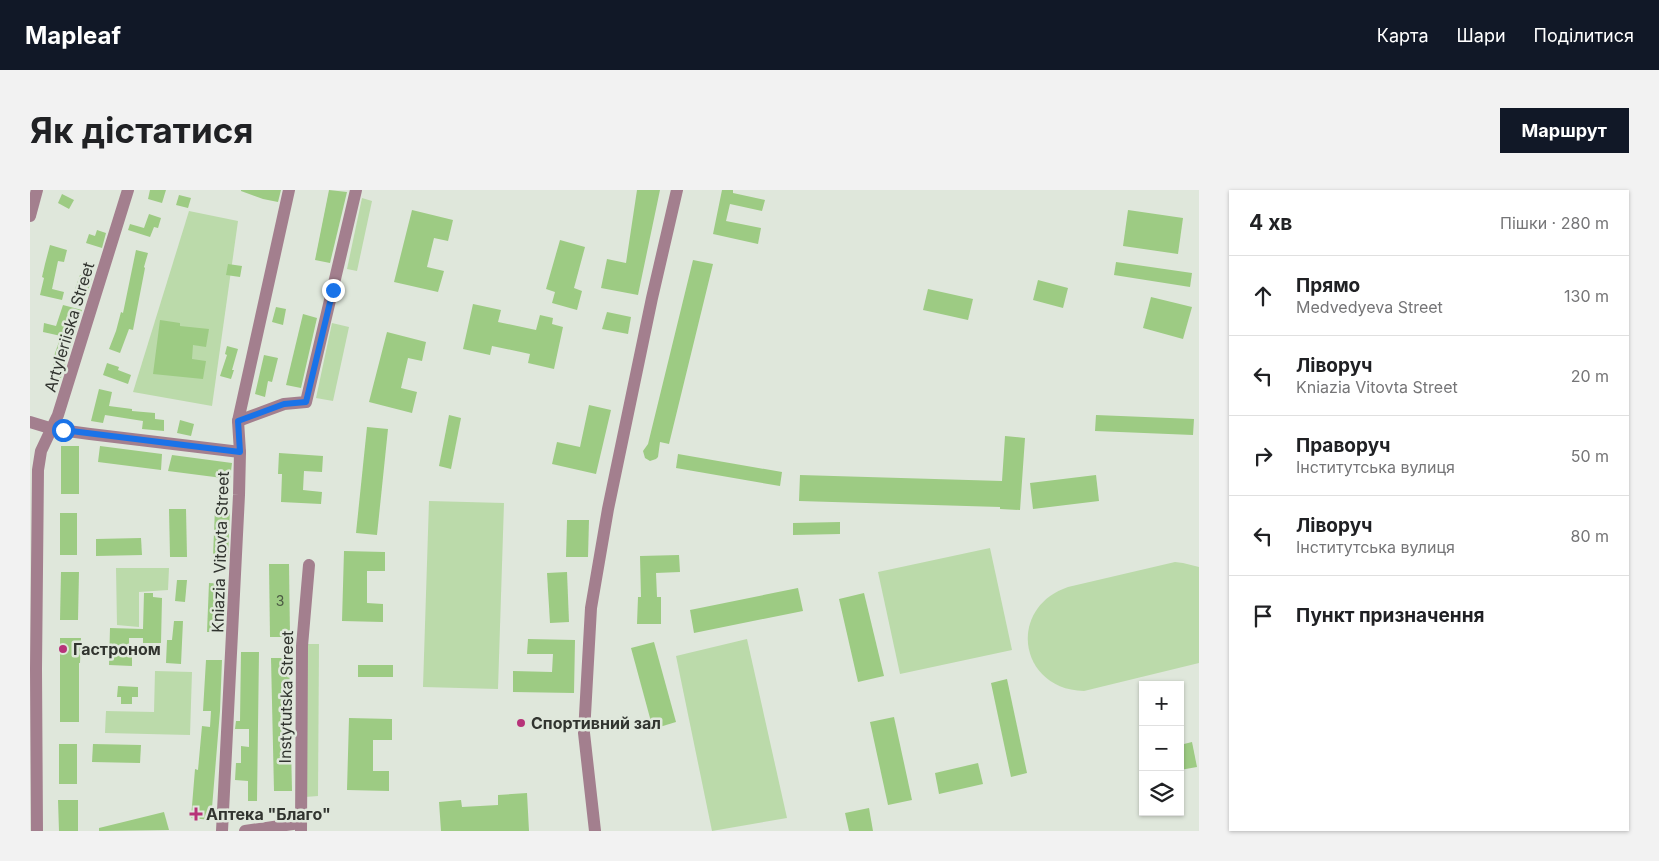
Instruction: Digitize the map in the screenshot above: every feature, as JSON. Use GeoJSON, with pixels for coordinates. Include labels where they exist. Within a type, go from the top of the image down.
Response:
{"type":"FeatureCollection","features":[{"type":"Feature","properties":{"kind":"street"},"geometry":{"type":"LineString","coordinates":[[30,216],[37,190]]}},
{"type":"Feature","properties":{"kind":"street","name":"Artyleriiska Street"},"geometry":{"type":"LineString","coordinates":[[37,831],[33,741],[38,470],[41,451],[58,416],[128,190]]}},
{"type":"Feature","properties":{"kind":"street","name":"Kniazia Vitovta Street"},"geometry":{"type":"LineString","coordinates":[[222,831],[233,636],[240,452],[238,421],[290,190]]}},
{"type":"Feature","properties":{"kind":"street"},"geometry":{"type":"LineString","coordinates":[[238,421],[284,404],[306,402],[356,190]]}},
{"type":"Feature","properties":{"kind":"street"},"geometry":{"type":"LineString","coordinates":[[595,831],[584,732],[591,608],[608,509],[652,298],[677,190]]}},
{"type":"Feature","properties":{"kind":"street"},"geometry":{"type":"LineString","coordinates":[[30,422],[53,429],[240,452]]}},
{"type":"Feature","properties":{"kind":"street","name":"Instytutska Street"},"geometry":{"type":"LineString","coordinates":[[300,827],[302,646],[309,565]]}},
{"type":"Feature","properties":{"kind":"street"},"geometry":{"type":"LineString","coordinates":[[245,831],[300,827]]}},
{"type":"Feature","properties":{"kind":"green space"},"geometry":{"type":"Polygon","coordinates":[[[362,198],[372,201],[357,271],[347,269],[362,198]]]}},
{"type":"Feature","properties":{"kind":"green space"},"geometry":{"type":"Polygon","coordinates":[[[189,211],[238,221],[212,406],[133,392],[189,211]]]}},
{"type":"Feature","properties":{"kind":"green space"},"geometry":{"type":"Polygon","coordinates":[[[332,323],[349,327],[333,401],[316,398],[332,323]]]}},
{"type":"Feature","properties":{"kind":"green space"},"geometry":{"type":"Polygon","coordinates":[[[429,501],[504,503],[498,689],[423,687],[429,501]]]}},
{"type":"Feature","properties":{"kind":"green space"},"geometry":{"type":"Polygon","coordinates":[[[990,548],[1012,650],[900,674],[878,572],[990,548]]]}},
{"type":"Feature","properties":{"kind":"green space"},"geometry":{"type":"Polygon","coordinates":[[[1175,562],[1199,567],[1199,663],[1084,691],[1062,687],[1045,677],[1034,663],[1028,646],[1029,629],[1035,612],[1048,597],[1068,587],[1175,562]]]}},
{"type":"Feature","properties":{"kind":"green space"},"geometry":{"type":"Polygon","coordinates":[[[116,568],[169,568],[168,590],[139,592],[139,627],[117,625],[116,568]]]}},
{"type":"Feature","properties":{"kind":"green space"},"geometry":{"type":"Polygon","coordinates":[[[747,639],[787,818],[712,831],[676,656],[747,639]]]}},
{"type":"Feature","properties":{"kind":"green space"},"geometry":{"type":"Polygon","coordinates":[[[307,644],[319,644],[318,796],[305,797],[307,644]]]}},
{"type":"Feature","properties":{"kind":"green space"},"geometry":{"type":"Polygon","coordinates":[[[155,671],[192,672],[190,735],[105,733],[106,711],[154,712],[155,671]]]}},
{"type":"Feature","properties":{"kind":"building"},"geometry":{"type":"Polygon","coordinates":[[[150,190],[166,190],[162,203],[148,199],[150,190]]]}},
{"type":"Feature","properties":{"kind":"building"},"geometry":{"type":"Polygon","coordinates":[[[241,190],[281,190],[278,202],[263,199],[241,190]]]}},
{"type":"Feature","properties":{"kind":"building"},"geometry":{"type":"Polygon","coordinates":[[[329,190],[347,192],[330,263],[315,260],[329,190]]]}},
{"type":"Feature","properties":{"kind":"building"},"geometry":{"type":"Polygon","coordinates":[[[637,190],[660,190],[638,295],[601,288],[607,259],[626,263],[637,190]]]}},
{"type":"Feature","properties":{"kind":"building"},"geometry":{"type":"Polygon","coordinates":[[[722,190],[733,190],[733,193],[765,200],[762,211],[730,204],[726,221],[761,228],[758,244],[713,234],[722,190]]]}},
{"type":"Feature","properties":{"kind":"building"},"geometry":{"type":"Polygon","coordinates":[[[62,194],[74,200],[69,209],[58,203],[62,194]]]}},
{"type":"Feature","properties":{"kind":"building"},"geometry":{"type":"Polygon","coordinates":[[[179,195],[191,198],[188,208],[176,205],[179,195]]]}},
{"type":"Feature","properties":{"kind":"building"},"geometry":{"type":"Polygon","coordinates":[[[412,210],[453,220],[448,241],[434,238],[427,267],[444,271],[438,292],[394,282],[412,210]]]}},
{"type":"Feature","properties":{"kind":"building"},"geometry":{"type":"Polygon","coordinates":[[[1128,210],[1183,218],[1178,254],[1123,246],[1128,210]]]}},
{"type":"Feature","properties":{"kind":"building"},"geometry":{"type":"Polygon","coordinates":[[[149,214],[161,218],[158,228],[154,227],[150,237],[128,230],[130,224],[144,228],[149,214]]]}},
{"type":"Feature","properties":{"kind":"building"},"geometry":{"type":"Polygon","coordinates":[[[97,230],[106,233],[102,248],[86,243],[89,234],[95,236],[97,230]]]}},
{"type":"Feature","properties":{"kind":"building"},"geometry":{"type":"Polygon","coordinates":[[[560,240],[585,247],[574,288],[582,291],[577,310],[552,303],[555,292],[546,289],[560,240]]]}},
{"type":"Feature","properties":{"kind":"building"},"geometry":{"type":"Polygon","coordinates":[[[50,245],[67,250],[64,262],[58,261],[52,289],[64,292],[62,300],[40,295],[44,278],[42,277],[50,245]]]}},
{"type":"Feature","properties":{"kind":"building"},"geometry":{"type":"Polygon","coordinates":[[[136,250],[148,253],[133,330],[129,329],[120,353],[109,349],[121,312],[123,313],[136,250]]]}},
{"type":"Feature","properties":{"kind":"building"},"geometry":{"type":"Polygon","coordinates":[[[693,260],[713,264],[669,444],[660,442],[658,457],[650,461],[645,458],[643,451],[648,444],[693,260]]]}},
{"type":"Feature","properties":{"kind":"building"},"geometry":{"type":"Polygon","coordinates":[[[1116,262],[1192,273],[1190,287],[1114,275],[1116,262]]]}},
{"type":"Feature","properties":{"kind":"building"},"geometry":{"type":"Polygon","coordinates":[[[228,264],[242,266],[240,277],[226,275],[228,264]]]}},
{"type":"Feature","properties":{"kind":"building"},"geometry":{"type":"Polygon","coordinates":[[[80,275],[92,279],[87,293],[75,289],[80,275]]]}},
{"type":"Feature","properties":{"kind":"building"},"geometry":{"type":"Polygon","coordinates":[[[1038,280],[1068,288],[1063,308],[1033,300],[1038,280]]]}},
{"type":"Feature","properties":{"kind":"building"},"geometry":{"type":"Polygon","coordinates":[[[928,289],[973,299],[968,320],[923,310],[928,289]]]}},
{"type":"Feature","properties":{"kind":"building"},"geometry":{"type":"Polygon","coordinates":[[[1151,297],[1192,307],[1183,339],[1143,328],[1151,297]]]}},
{"type":"Feature","properties":{"kind":"building"},"geometry":{"type":"Polygon","coordinates":[[[473,304],[501,310],[498,322],[536,330],[540,315],[553,318],[552,324],[563,327],[554,369],[528,363],[530,354],[492,346],[490,355],[463,349],[473,304]]]}},
{"type":"Feature","properties":{"kind":"building"},"geometry":{"type":"Polygon","coordinates":[[[63,305],[82,310],[61,378],[50,374],[61,336],[43,332],[44,323],[56,326],[63,305]]]}},
{"type":"Feature","properties":{"kind":"building"},"geometry":{"type":"Polygon","coordinates":[[[276,307],[286,309],[283,325],[272,322],[276,307]]]}},
{"type":"Feature","properties":{"kind":"building"},"geometry":{"type":"Polygon","coordinates":[[[607,312],[631,317],[628,334],[602,329],[607,312]]]}},
{"type":"Feature","properties":{"kind":"building"},"geometry":{"type":"Polygon","coordinates":[[[303,314],[317,318],[301,388],[286,385],[303,314]]]}},
{"type":"Feature","properties":{"kind":"building"},"geometry":{"type":"Polygon","coordinates":[[[160,320],[180,323],[180,326],[209,329],[206,347],[193,345],[192,359],[206,361],[203,379],[153,374],[160,320]]]}},
{"type":"Feature","properties":{"kind":"building"},"geometry":{"type":"Polygon","coordinates":[[[387,332],[426,342],[422,361],[408,358],[401,388],[417,392],[412,413],[369,402],[387,332]]]}},
{"type":"Feature","properties":{"kind":"building"},"geometry":{"type":"Polygon","coordinates":[[[227,346],[238,349],[231,379],[220,376],[227,355],[225,354],[227,346]]]}},
{"type":"Feature","properties":{"kind":"building"},"geometry":{"type":"Polygon","coordinates":[[[264,355],[278,358],[272,382],[268,381],[265,397],[255,394],[264,355]]]}},
{"type":"Feature","properties":{"kind":"building"},"geometry":{"type":"Polygon","coordinates":[[[107,363],[119,367],[118,370],[131,375],[128,384],[103,375],[107,363]]]}},
{"type":"Feature","properties":{"kind":"building"},"geometry":{"type":"Polygon","coordinates":[[[99,389],[112,392],[109,406],[155,413],[155,419],[164,420],[164,431],[142,429],[143,421],[105,415],[103,423],[91,421],[99,389]]]}},
{"type":"Feature","properties":{"kind":"building"},"geometry":{"type":"Polygon","coordinates":[[[589,405],[611,410],[596,474],[552,464],[557,442],[580,447],[589,405]]]}},
{"type":"Feature","properties":{"kind":"building"},"geometry":{"type":"Polygon","coordinates":[[[449,415],[461,418],[451,469],[439,466],[449,415]]]}},
{"type":"Feature","properties":{"kind":"building"},"geometry":{"type":"Polygon","coordinates":[[[1096,415],[1194,419],[1193,435],[1095,431],[1096,415]]]}},
{"type":"Feature","properties":{"kind":"building"},"geometry":{"type":"Polygon","coordinates":[[[180,420],[194,424],[191,436],[177,433],[180,420]]]}},
{"type":"Feature","properties":{"kind":"building"},"geometry":{"type":"Polygon","coordinates":[[[367,427],[388,429],[377,535],[356,533],[367,427]]]}},
{"type":"Feature","properties":{"kind":"building"},"geometry":{"type":"Polygon","coordinates":[[[1005,436],[1025,438],[1020,510],[1000,509],[1000,507],[799,501],[800,475],[1002,481],[1005,436]]]}},
{"type":"Feature","properties":{"kind":"building"},"geometry":{"type":"Polygon","coordinates":[[[61,446],[79,446],[79,494],[61,494],[61,446]]]}},
{"type":"Feature","properties":{"kind":"building"},"geometry":{"type":"Polygon","coordinates":[[[100,446],[162,454],[161,470],[98,462],[100,446]]]}},
{"type":"Feature","properties":{"kind":"building"},"geometry":{"type":"Polygon","coordinates":[[[279,453],[323,456],[322,472],[304,471],[303,490],[322,492],[321,504],[281,502],[282,474],[278,474],[279,453]]]}},
{"type":"Feature","properties":{"kind":"building"},"geometry":{"type":"Polygon","coordinates":[[[678,454],[782,472],[780,486],[676,468],[678,454]]]}},
{"type":"Feature","properties":{"kind":"building"},"geometry":{"type":"Polygon","coordinates":[[[172,455],[232,463],[230,479],[168,471],[172,455]]]}},
{"type":"Feature","properties":{"kind":"building"},"geometry":{"type":"Polygon","coordinates":[[[1096,475],[1099,501],[1033,509],[1030,483],[1096,475]]]}},
{"type":"Feature","properties":{"kind":"building"},"geometry":{"type":"Polygon","coordinates":[[[215,508],[230,509],[228,558],[213,557],[215,508]]]}},
{"type":"Feature","properties":{"kind":"building"},"geometry":{"type":"Polygon","coordinates":[[[169,509],[186,509],[187,557],[170,557],[169,509]]]}},
{"type":"Feature","properties":{"kind":"building"},"geometry":{"type":"Polygon","coordinates":[[[60,513],[77,513],[77,555],[60,555],[60,513]]]}},
{"type":"Feature","properties":{"kind":"building"},"geometry":{"type":"Polygon","coordinates":[[[567,520],[589,520],[588,557],[566,557],[567,520]]]}},
{"type":"Feature","properties":{"kind":"building"},"geometry":{"type":"Polygon","coordinates":[[[840,522],[840,534],[793,535],[793,523],[840,522]]]}},
{"type":"Feature","properties":{"kind":"building"},"geometry":{"type":"Polygon","coordinates":[[[141,538],[142,555],[96,556],[96,539],[141,538]]]}},
{"type":"Feature","properties":{"kind":"building"},"geometry":{"type":"Polygon","coordinates":[[[344,551],[385,552],[385,571],[367,571],[367,603],[383,604],[383,622],[342,621],[344,551]]]}},
{"type":"Feature","properties":{"kind":"building"},"geometry":{"type":"Polygon","coordinates":[[[679,555],[680,572],[656,573],[657,597],[661,597],[661,624],[637,624],[638,597],[641,597],[640,556],[679,555]]]}},
{"type":"Feature","properties":{"kind":"building"},"geometry":{"type":"Polygon","coordinates":[[[269,564],[289,564],[290,637],[270,637],[269,564]]]}},
{"type":"Feature","properties":{"kind":"building"},"geometry":{"type":"Polygon","coordinates":[[[61,572],[79,572],[78,620],[60,620],[61,572]]]}},
{"type":"Feature","properties":{"kind":"building"},"geometry":{"type":"Polygon","coordinates":[[[567,572],[569,622],[550,623],[547,573],[567,572]]]}},
{"type":"Feature","properties":{"kind":"building"},"geometry":{"type":"Polygon","coordinates":[[[177,580],[187,580],[185,602],[175,601],[177,580]]]}},
{"type":"Feature","properties":{"kind":"building"},"geometry":{"type":"Polygon","coordinates":[[[209,583],[226,584],[224,632],[207,632],[209,583]]]}},
{"type":"Feature","properties":{"kind":"building"},"geometry":{"type":"Polygon","coordinates":[[[798,588],[803,611],[694,633],[690,610],[798,588]]]}},
{"type":"Feature","properties":{"kind":"building"},"geometry":{"type":"Polygon","coordinates":[[[144,593],[153,593],[153,597],[162,598],[161,643],[143,643],[143,638],[129,638],[129,655],[132,655],[132,666],[109,665],[110,628],[143,629],[144,593]]]}},
{"type":"Feature","properties":{"kind":"building"},"geometry":{"type":"Polygon","coordinates":[[[864,593],[884,676],[858,682],[839,599],[864,593]]]}},
{"type":"Feature","properties":{"kind":"building"},"geometry":{"type":"Polygon","coordinates":[[[174,621],[183,621],[181,664],[166,663],[167,640],[172,640],[174,621]]]}},
{"type":"Feature","properties":{"kind":"building"},"geometry":{"type":"Polygon","coordinates":[[[60,638],[81,638],[79,722],[60,722],[60,638]]]}},
{"type":"Feature","properties":{"kind":"building"},"geometry":{"type":"Polygon","coordinates":[[[528,639],[575,640],[574,693],[513,692],[513,671],[552,672],[553,654],[527,654],[528,639]]]}},
{"type":"Feature","properties":{"kind":"building"},"geometry":{"type":"Polygon","coordinates":[[[654,642],[676,722],[653,729],[631,648],[654,642]]]}},
{"type":"Feature","properties":{"kind":"building"},"geometry":{"type":"Polygon","coordinates":[[[241,652],[259,652],[257,801],[248,801],[248,781],[235,780],[236,763],[241,763],[241,746],[249,747],[249,729],[235,729],[236,721],[240,721],[241,652]]]}},
{"type":"Feature","properties":{"kind":"building"},"geometry":{"type":"Polygon","coordinates":[[[271,658],[289,658],[292,791],[274,791],[271,658]]]}},
{"type":"Feature","properties":{"kind":"building"},"geometry":{"type":"Polygon","coordinates":[[[206,660],[222,660],[220,711],[211,820],[191,818],[195,769],[198,770],[202,726],[210,727],[211,711],[203,711],[206,660]]]}},
{"type":"Feature","properties":{"kind":"building"},"geometry":{"type":"Polygon","coordinates":[[[358,665],[393,665],[393,677],[358,677],[358,665]]]}},
{"type":"Feature","properties":{"kind":"building"},"geometry":{"type":"Polygon","coordinates":[[[1007,679],[1027,773],[1011,777],[991,683],[1007,679]]]}},
{"type":"Feature","properties":{"kind":"building"},"geometry":{"type":"Polygon","coordinates":[[[118,686],[138,687],[138,697],[132,697],[132,704],[121,704],[121,697],[117,697],[118,686]]]}},
{"type":"Feature","properties":{"kind":"building"},"geometry":{"type":"Polygon","coordinates":[[[894,717],[912,800],[888,805],[870,722],[894,717]]]}},
{"type":"Feature","properties":{"kind":"building"},"geometry":{"type":"Polygon","coordinates":[[[349,718],[392,719],[392,740],[373,740],[373,771],[389,771],[389,791],[347,790],[349,718]]]}},
{"type":"Feature","properties":{"kind":"building"},"geometry":{"type":"Polygon","coordinates":[[[1192,742],[1197,767],[1184,769],[1184,744],[1192,742]]]}},
{"type":"Feature","properties":{"kind":"building"},"geometry":{"type":"Polygon","coordinates":[[[59,744],[77,744],[77,784],[59,784],[59,744]]]}},
{"type":"Feature","properties":{"kind":"building"},"geometry":{"type":"Polygon","coordinates":[[[93,744],[141,745],[140,763],[92,762],[93,744]]]}},
{"type":"Feature","properties":{"kind":"building"},"geometry":{"type":"Polygon","coordinates":[[[978,763],[983,784],[939,794],[935,773],[978,763]]]}},
{"type":"Feature","properties":{"kind":"building"},"geometry":{"type":"Polygon","coordinates":[[[527,793],[529,831],[441,831],[439,802],[461,800],[462,807],[498,805],[498,795],[527,793]]]}},
{"type":"Feature","properties":{"kind":"building"},"geometry":{"type":"Polygon","coordinates":[[[58,800],[78,800],[78,831],[59,831],[58,800]]]}},
{"type":"Feature","properties":{"kind":"building"},"geometry":{"type":"Polygon","coordinates":[[[869,808],[873,831],[849,831],[845,813],[869,808]]]}},
{"type":"Feature","properties":{"kind":"building"},"geometry":{"type":"Polygon","coordinates":[[[164,812],[169,830],[99,831],[99,828],[164,812]]]}},
{"type":"Feature","properties":{"kind":"place","name":"Гастроном"},"geometry":{"type":"Point","coordinates":[63,649]}},
{"type":"Feature","properties":{"kind":"place","name":"Спортивний зал"},"geometry":{"type":"Point","coordinates":[521,723]}},
{"type":"Feature","properties":{"kind":"place","name":"Аптека \"Благо\""},"geometry":{"type":"Point","coordinates":[196,814]}},
{"type":"Feature","properties":{"kind":"route"},"geometry":{"type":"LineString","coordinates":[[63,430],[240,452],[238,421],[284,404],[306,402],[333,290]]}}]}
